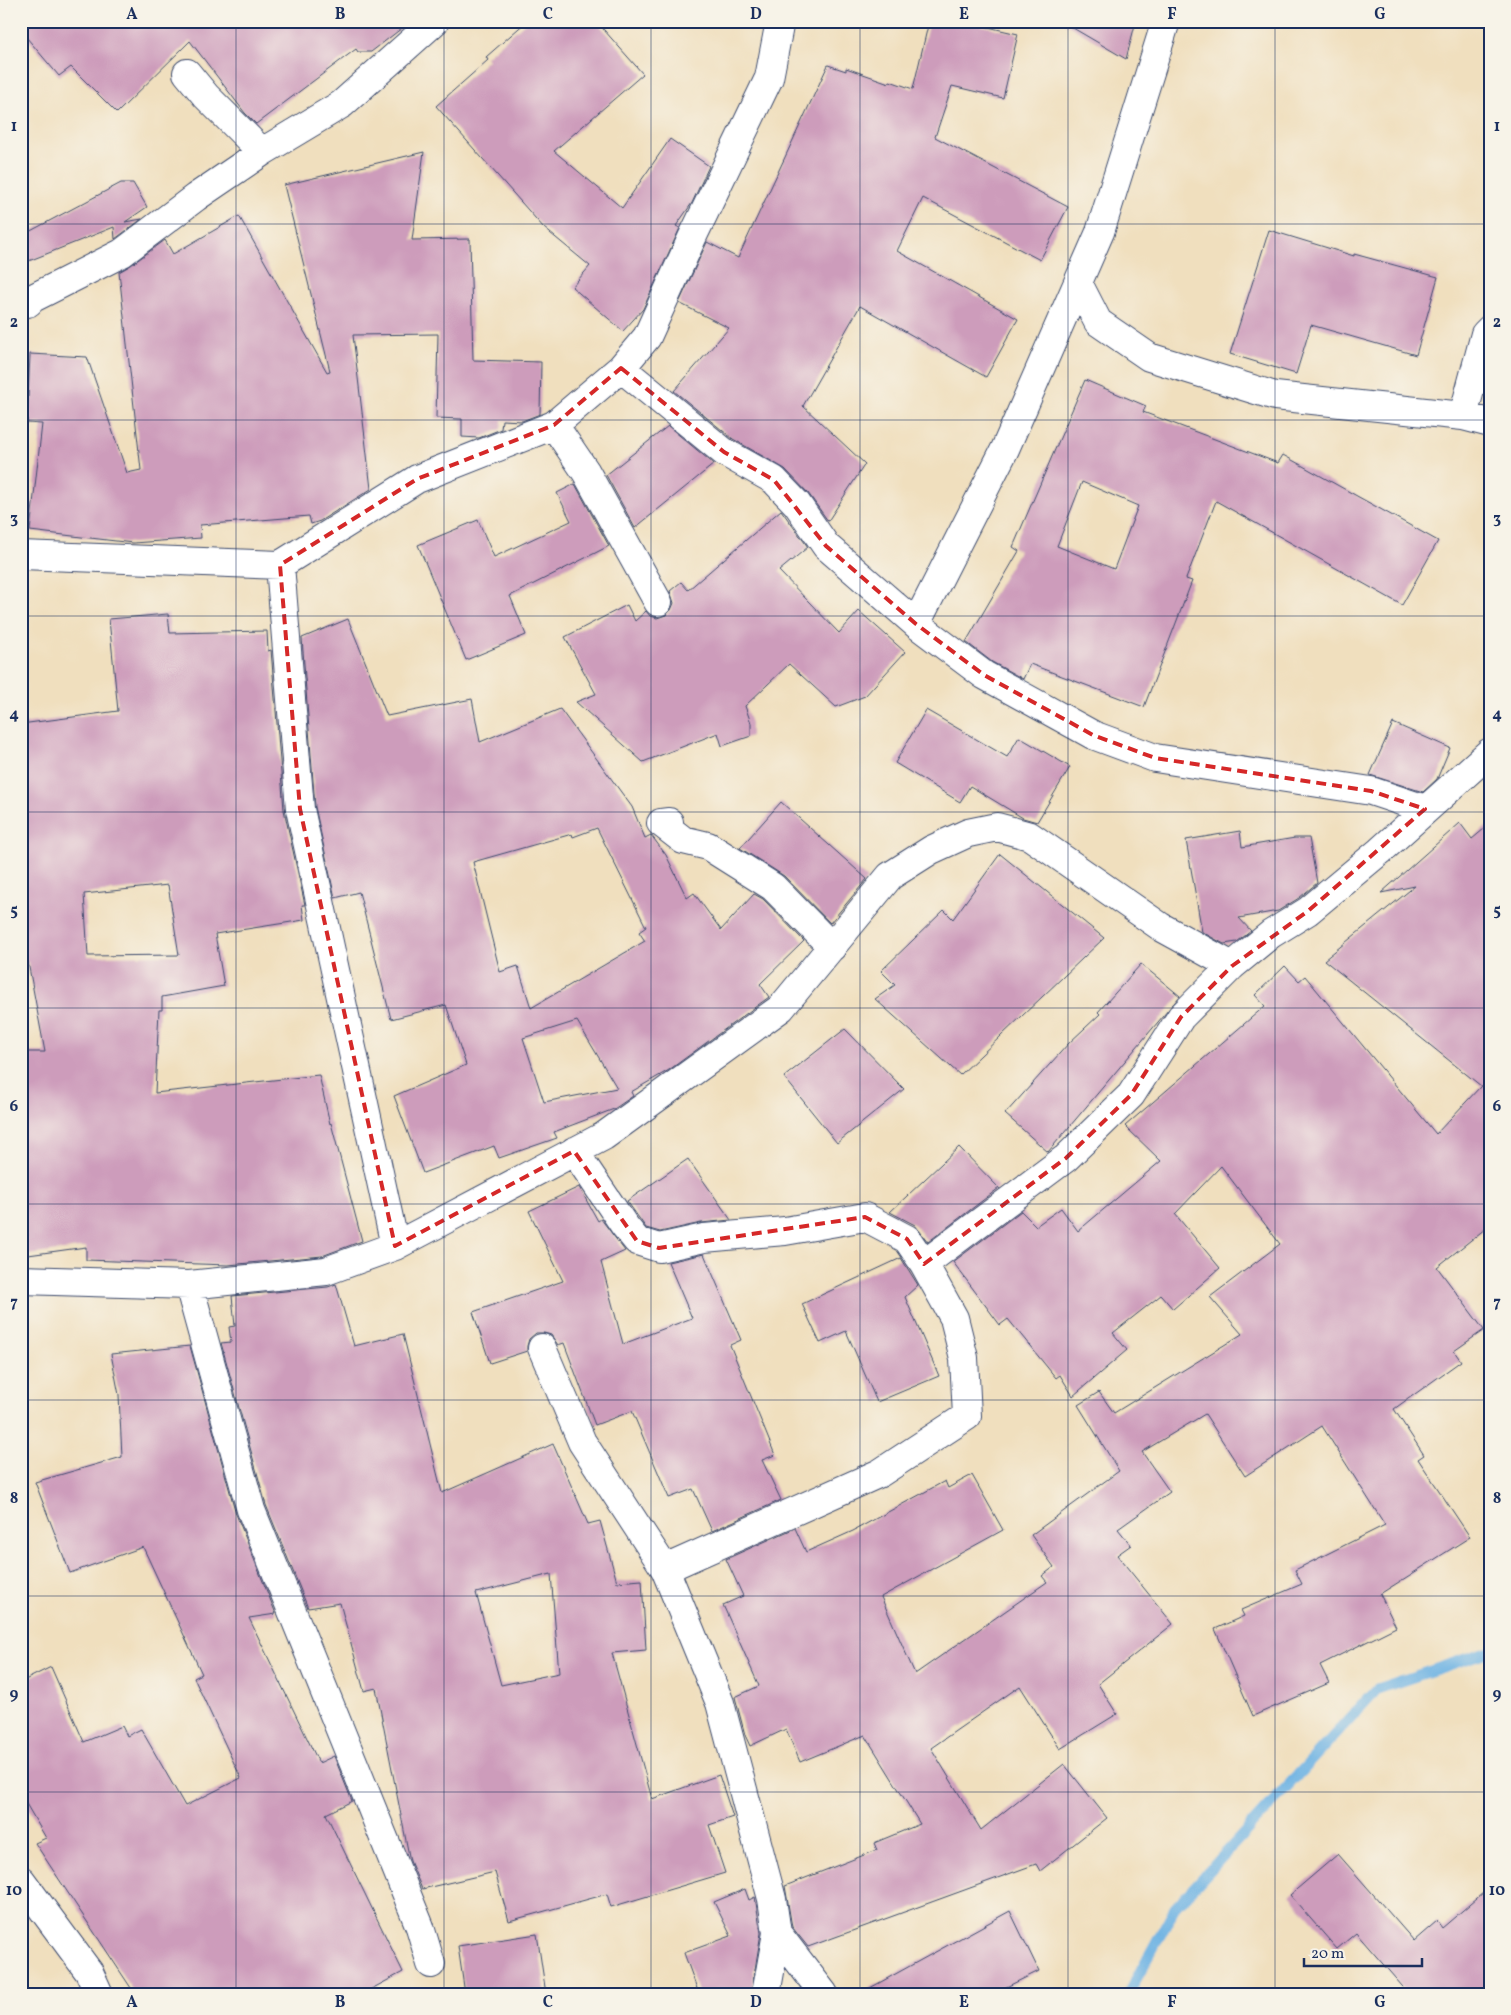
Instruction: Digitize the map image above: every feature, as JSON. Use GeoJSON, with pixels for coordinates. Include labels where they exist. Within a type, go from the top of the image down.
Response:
{"type":"FeatureCollection","features":[{"type":"Feature","properties":{"kind":"street"},"geometry":{"type":"LineString","coordinates":[[21,304],[28,303],[34,298],[122,253],[196,197],[262,152],[342,104],[435,21]]}},
{"type":"Feature","properties":{"kind":"street"},"geometry":{"type":"LineString","coordinates":[[21,555],[280,565],[417,479],[554,425],[621,368],[647,337],[769,78],[780,21]]}},
{"type":"Feature","properties":{"kind":"street"},"geometry":{"type":"LineString","coordinates":[[916,624],[1006,449],[1100,232],[1166,21]]}},
{"type":"Feature","properties":{"kind":"street"},"geometry":{"type":"LineString","coordinates":[[187,73],[206,96],[262,152]]}},
{"type":"Feature","properties":{"kind":"street"},"geometry":{"type":"LineString","coordinates":[[1078,283],[1098,322],[1149,357],[1275,396],[1463,416],[1490,423]]}},
{"type":"Feature","properties":{"kind":"street"},"geometry":{"type":"LineString","coordinates":[[1463,416],[1485,334],[1490,329]]}},
{"type":"Feature","properties":{"kind":"street"},"geometry":{"type":"LineString","coordinates":[[621,368],[724,452],[774,480],[797,504],[826,546],[916,624],[984,675],[1102,739],[1155,758],[1371,791],[1425,809]]}},
{"type":"Feature","properties":{"kind":"street"},"geometry":{"type":"LineString","coordinates":[[554,425],[586,472],[658,602]]}},
{"type":"Feature","properties":{"kind":"street"},"geometry":{"type":"LineString","coordinates":[[280,565],[300,809],[395,1246]]}},
{"type":"Feature","properties":{"kind":"street"},"geometry":{"type":"LineString","coordinates":[[924,1264],[1066,1158],[1131,1095],[1181,1017],[1232,966],[1271,934],[1308,911],[1380,851],[1490,752]]}},
{"type":"Feature","properties":{"kind":"street"},"geometry":{"type":"LineString","coordinates":[[669,822],[661,823],[683,840],[708,846],[774,887],[832,947]]}},
{"type":"Feature","properties":{"kind":"street"},"geometry":{"type":"LineString","coordinates":[[21,1280],[189,1285],[326,1271],[395,1246],[604,1136],[781,1008],[890,876],[931,850],[968,833],[997,827],[1030,836],[1161,927],[1232,966]]}},
{"type":"Feature","properties":{"kind":"street"},"geometry":{"type":"LineString","coordinates":[[574,1151],[637,1241],[659,1248],[704,1238],[784,1231],[865,1217],[907,1239],[924,1264],[954,1318],[964,1358],[967,1416],[880,1473],[665,1569]]}},
{"type":"Feature","properties":{"kind":"street"},"geometry":{"type":"LineString","coordinates":[[189,1285],[251,1510],[420,1927],[431,1964]]}},
{"type":"Feature","properties":{"kind":"street"},"geometry":{"type":"LineString","coordinates":[[542,1348],[582,1442],[665,1569],[720,1703],[772,1899],[778,1933],[766,1994]]}},
{"type":"Feature","properties":{"kind":"street"},"geometry":{"type":"LineString","coordinates":[[22,1883],[88,1972],[99,1994]]}},
{"type":"Feature","properties":{"kind":"street"},"geometry":{"type":"LineString","coordinates":[[778,1933],[824,1994]]}},
{"type":"Feature","properties":{"kind":"highlighted area"},"geometry":{"type":"Polygon","coordinates":[[[621,368],[724,452],[774,480],[826,546],[916,624],[984,675],[1093,735],[1155,758],[1371,791],[1425,809],[1308,911],[1232,966],[1181,1017],[1131,1095],[1066,1158],[924,1264],[907,1239],[865,1217],[659,1248],[637,1241],[574,1151],[395,1246],[300,809],[280,565],[417,479],[554,425],[621,368]]]}},
{"type":"Feature","properties":{"kind":"building"},"geometry":{"type":"Polygon","coordinates":[[[21,21],[411,21],[371,52],[358,52],[356,49],[256,124],[245,113],[190,41],[117,113],[71,67],[59,76],[21,31],[21,21]]]}},
{"type":"Feature","properties":{"kind":"building"},"geometry":{"type":"Polygon","coordinates":[[[527,21],[596,21],[643,74],[554,151],[622,208],[670,139],[709,166],[692,203],[676,226],[680,228],[643,309],[623,331],[572,287],[590,266],[544,228],[436,106],[488,60],[486,57],[527,21]]]}},
{"type":"Feature","properties":{"kind":"building"},"geometry":{"type":"Polygon","coordinates":[[[929,21],[962,21],[1018,34],[1003,98],[952,86],[935,137],[1068,207],[1040,260],[923,198],[897,251],[1018,319],[986,377],[860,306],[803,406],[865,464],[828,521],[808,493],[785,469],[733,439],[674,391],[729,328],[679,303],[707,242],[738,258],[828,65],[846,71],[846,68],[913,89],[929,21]]]}},
{"type":"Feature","properties":{"kind":"building"},"geometry":{"type":"Polygon","coordinates":[[[1061,21],[1136,21],[1126,59],[1061,21]]]}},
{"type":"Feature","properties":{"kind":"building"},"geometry":{"type":"Polygon","coordinates":[[[424,152],[412,240],[470,239],[473,360],[541,362],[540,414],[522,421],[502,420],[501,429],[479,438],[462,437],[462,419],[436,418],[438,334],[353,335],[371,489],[320,521],[311,524],[309,516],[200,525],[201,538],[133,543],[30,531],[42,424],[27,423],[30,354],[87,357],[127,473],[141,470],[119,272],[165,240],[173,254],[239,216],[327,372],[330,371],[284,185],[424,152]]]}},
{"type":"Feature","properties":{"kind":"building"},"geometry":{"type":"Polygon","coordinates":[[[121,183],[133,183],[147,207],[125,222],[142,219],[115,239],[114,227],[21,264],[21,236],[121,183]]]}},
{"type":"Feature","properties":{"kind":"building"},"geometry":{"type":"Polygon","coordinates":[[[1269,230],[1354,256],[1354,254],[1438,277],[1416,355],[1311,325],[1296,374],[1230,354],[1269,230]]]}},
{"type":"Feature","properties":{"kind":"building"},"geometry":{"type":"Polygon","coordinates":[[[1085,380],[1146,406],[1143,412],[1278,463],[1283,455],[1438,541],[1402,605],[1216,501],[1186,579],[1192,581],[1144,707],[1030,664],[1023,679],[992,662],[966,642],[1019,551],[1013,547],[1085,380]],[[1082,482],[1057,546],[1114,569],[1138,506],[1082,482]]]}},
{"type":"Feature","properties":{"kind":"building"},"geometry":{"type":"Polygon","coordinates":[[[668,426],[714,464],[635,528],[606,475],[668,426]]]}},
{"type":"Feature","properties":{"kind":"building"},"geometry":{"type":"Polygon","coordinates":[[[575,484],[609,546],[510,596],[526,635],[466,660],[418,545],[478,520],[494,557],[571,521],[557,493],[575,484]]]}},
{"type":"Feature","properties":{"kind":"building"},"geometry":{"type":"Polygon","coordinates":[[[781,510],[808,547],[779,571],[839,633],[859,611],[905,652],[865,696],[836,707],[789,664],[745,706],[751,723],[751,736],[722,746],[718,733],[643,762],[576,702],[596,694],[565,637],[627,605],[635,621],[646,611],[650,616],[657,618],[666,615],[674,603],[670,591],[681,582],[688,590],[781,510]]]}},
{"type":"Feature","properties":{"kind":"building"},"geometry":{"type":"Polygon","coordinates":[[[168,614],[170,633],[267,631],[268,651],[271,650],[284,810],[305,905],[302,905],[304,920],[215,934],[224,986],[162,997],[162,1010],[159,1010],[155,1093],[319,1075],[330,1124],[362,1241],[322,1256],[228,1265],[86,1260],[86,1247],[21,1256],[21,1052],[45,1052],[28,962],[22,963],[21,724],[118,711],[109,619],[168,614]],[[168,885],[84,894],[88,956],[179,955],[168,885]]]}},
{"type":"Feature","properties":{"kind":"building"},"geometry":{"type":"Polygon","coordinates":[[[348,619],[387,716],[472,699],[480,742],[560,709],[632,807],[645,838],[651,835],[666,855],[687,898],[694,893],[721,930],[754,894],[763,899],[804,941],[760,984],[769,997],[669,1070],[631,1092],[633,1096],[614,1109],[554,1132],[557,1138],[499,1158],[494,1146],[423,1173],[394,1096],[466,1065],[446,1005],[391,1019],[359,892],[335,898],[315,807],[302,638],[348,619]],[[597,828],[573,837],[572,834],[473,862],[500,972],[518,966],[531,1008],[645,941],[639,932],[646,927],[597,828]],[[577,1021],[523,1038],[544,1102],[617,1088],[577,1021]]]}},
{"type":"Feature","properties":{"kind":"building"},"geometry":{"type":"Polygon","coordinates":[[[926,710],[1007,757],[1019,737],[1070,767],[1037,822],[1023,818],[970,786],[960,802],[895,763],[926,710]]]}},
{"type":"Feature","properties":{"kind":"building"},"geometry":{"type":"Polygon","coordinates":[[[1393,723],[1450,748],[1437,779],[1423,792],[1370,775],[1393,723]]]}},
{"type":"Feature","properties":{"kind":"building"},"geometry":{"type":"Polygon","coordinates":[[[781,802],[867,879],[830,923],[784,876],[740,848],[781,802]]]}},
{"type":"Feature","properties":{"kind":"building"},"geometry":{"type":"Polygon","coordinates":[[[1460,823],[1472,839],[1490,824],[1490,1225],[1437,1267],[1484,1330],[1454,1351],[1461,1361],[1394,1409],[1424,1455],[1418,1459],[1470,1537],[1380,1594],[1396,1627],[1320,1665],[1329,1683],[1253,1716],[1215,1629],[1244,1616],[1241,1610],[1302,1584],[1295,1570],[1385,1525],[1322,1426],[1245,1476],[1205,1414],[1142,1452],[1170,1492],[1118,1529],[1131,1545],[1117,1555],[1173,1624],[1098,1684],[1117,1714],[1060,1749],[1020,1686],[931,1748],[981,1830],[1064,1764],[1107,1818],[1040,1871],[1036,1864],[808,1947],[792,1927],[785,1886],[877,1850],[874,1843],[920,1824],[865,1735],[800,1762],[786,1729],[750,1746],[745,1735],[735,1697],[759,1686],[723,1605],[743,1596],[726,1559],[795,1528],[806,1552],[853,1531],[945,1481],[948,1488],[972,1475],[1003,1530],[881,1597],[915,1674],[1047,1582],[1042,1576],[1054,1567],[1031,1535],[1119,1471],[1078,1405],[1099,1392],[1114,1413],[1242,1334],[1210,1297],[1280,1244],[1221,1166],[1175,1214],[1220,1268],[1173,1309],[1161,1295],[1113,1333],[1127,1350],[1073,1396],[1060,1375],[1056,1378],[1008,1319],[1000,1325],[953,1262],[1021,1211],[1036,1226],[1061,1208],[1078,1231],[1161,1161],[1125,1126],[1265,1006],[1255,995],[1285,966],[1299,981],[1305,976],[1436,1134],[1481,1086],[1324,960],[1415,886],[1381,893],[1460,823]]]}},
{"type":"Feature","properties":{"kind":"building"},"geometry":{"type":"Polygon","coordinates":[[[1240,831],[1242,847],[1295,838],[1309,838],[1317,883],[1299,898],[1278,911],[1239,918],[1251,931],[1237,942],[1224,944],[1202,932],[1186,840],[1240,831]]]}},
{"type":"Feature","properties":{"kind":"building"},"geometry":{"type":"Polygon","coordinates":[[[1000,854],[1104,938],[960,1075],[875,999],[895,985],[881,971],[944,910],[953,919],[1000,854]]]}},
{"type":"Feature","properties":{"kind":"building"},"geometry":{"type":"Polygon","coordinates":[[[1141,964],[1180,996],[1048,1152],[1005,1114],[1069,1043],[1100,1014],[1098,1012],[1141,964]]]}},
{"type":"Feature","properties":{"kind":"building"},"geometry":{"type":"Polygon","coordinates":[[[845,1029],[904,1089],[837,1143],[784,1077],[845,1029]]]}},
{"type":"Feature","properties":{"kind":"building"},"geometry":{"type":"Polygon","coordinates":[[[959,1147],[999,1188],[928,1242],[915,1225],[890,1212],[959,1147]]]}},
{"type":"Feature","properties":{"kind":"building"},"geometry":{"type":"Polygon","coordinates":[[[688,1159],[731,1220],[701,1223],[660,1232],[646,1228],[627,1201],[688,1159]]]}},
{"type":"Feature","properties":{"kind":"building"},"geometry":{"type":"Polygon","coordinates":[[[579,1187],[598,1221],[601,1219],[625,1251],[601,1262],[623,1344],[692,1318],[668,1262],[704,1254],[741,1340],[730,1345],[775,1455],[762,1460],[781,1500],[712,1531],[693,1489],[669,1498],[632,1411],[595,1425],[564,1343],[558,1345],[551,1335],[536,1333],[529,1339],[527,1351],[490,1363],[473,1312],[563,1281],[529,1211],[579,1187]]]}},
{"type":"Feature","properties":{"kind":"building"},"geometry":{"type":"Polygon","coordinates":[[[901,1258],[918,1285],[905,1297],[939,1376],[877,1402],[846,1331],[820,1343],[802,1304],[901,1258]]]}},
{"type":"Feature","properties":{"kind":"building"},"geometry":{"type":"Polygon","coordinates":[[[336,1284],[354,1346],[403,1334],[442,1493],[553,1444],[588,1524],[600,1521],[617,1582],[642,1580],[646,1650],[612,1653],[652,1799],[719,1775],[733,1817],[709,1825],[725,1873],[611,1907],[607,1894],[509,1921],[495,1872],[422,1889],[410,1861],[376,1688],[364,1691],[340,1603],[308,1608],[266,1505],[221,1343],[231,1342],[229,1327],[235,1326],[232,1296],[328,1287],[336,1284]],[[551,1574],[476,1593],[501,1685],[559,1673],[551,1574]]]}},
{"type":"Feature","properties":{"kind":"building"},"geometry":{"type":"Polygon","coordinates":[[[190,1346],[236,1514],[276,1614],[249,1618],[319,1763],[334,1756],[352,1801],[326,1814],[403,1972],[362,1994],[135,1994],[35,1843],[46,1838],[21,1795],[21,1682],[51,1667],[84,1742],[122,1726],[127,1736],[141,1729],[185,1806],[241,1778],[194,1678],[202,1674],[143,1547],[70,1573],[35,1482],[122,1457],[119,1395],[111,1354],[190,1346]]]}},
{"type":"Feature","properties":{"kind":"building"},"geometry":{"type":"Polygon","coordinates":[[[1338,1854],[1414,1941],[1437,1921],[1442,1928],[1490,1887],[1490,1994],[1409,1994],[1356,1933],[1337,1949],[1290,1895],[1338,1854]]]}},
{"type":"Feature","properties":{"kind":"building"},"geometry":{"type":"Polygon","coordinates":[[[745,1889],[749,1900],[755,1897],[761,1933],[751,1994],[699,1994],[684,1953],[731,1936],[714,1902],[745,1889]]]}},
{"type":"Feature","properties":{"kind":"building"},"geometry":{"type":"Polygon","coordinates":[[[1010,1911],[1039,1971],[992,1994],[859,1994],[1010,1911]]]}},
{"type":"Feature","properties":{"kind":"building"},"geometry":{"type":"Polygon","coordinates":[[[537,1934],[546,1994],[465,1994],[458,1946],[537,1934]]]}},
{"type":"Feature","properties":{"kind":"waterway"},"geometry":{"type":"LineString","coordinates":[[1128,1994],[1175,1908],[1377,1689],[1490,1651]]}}]}
